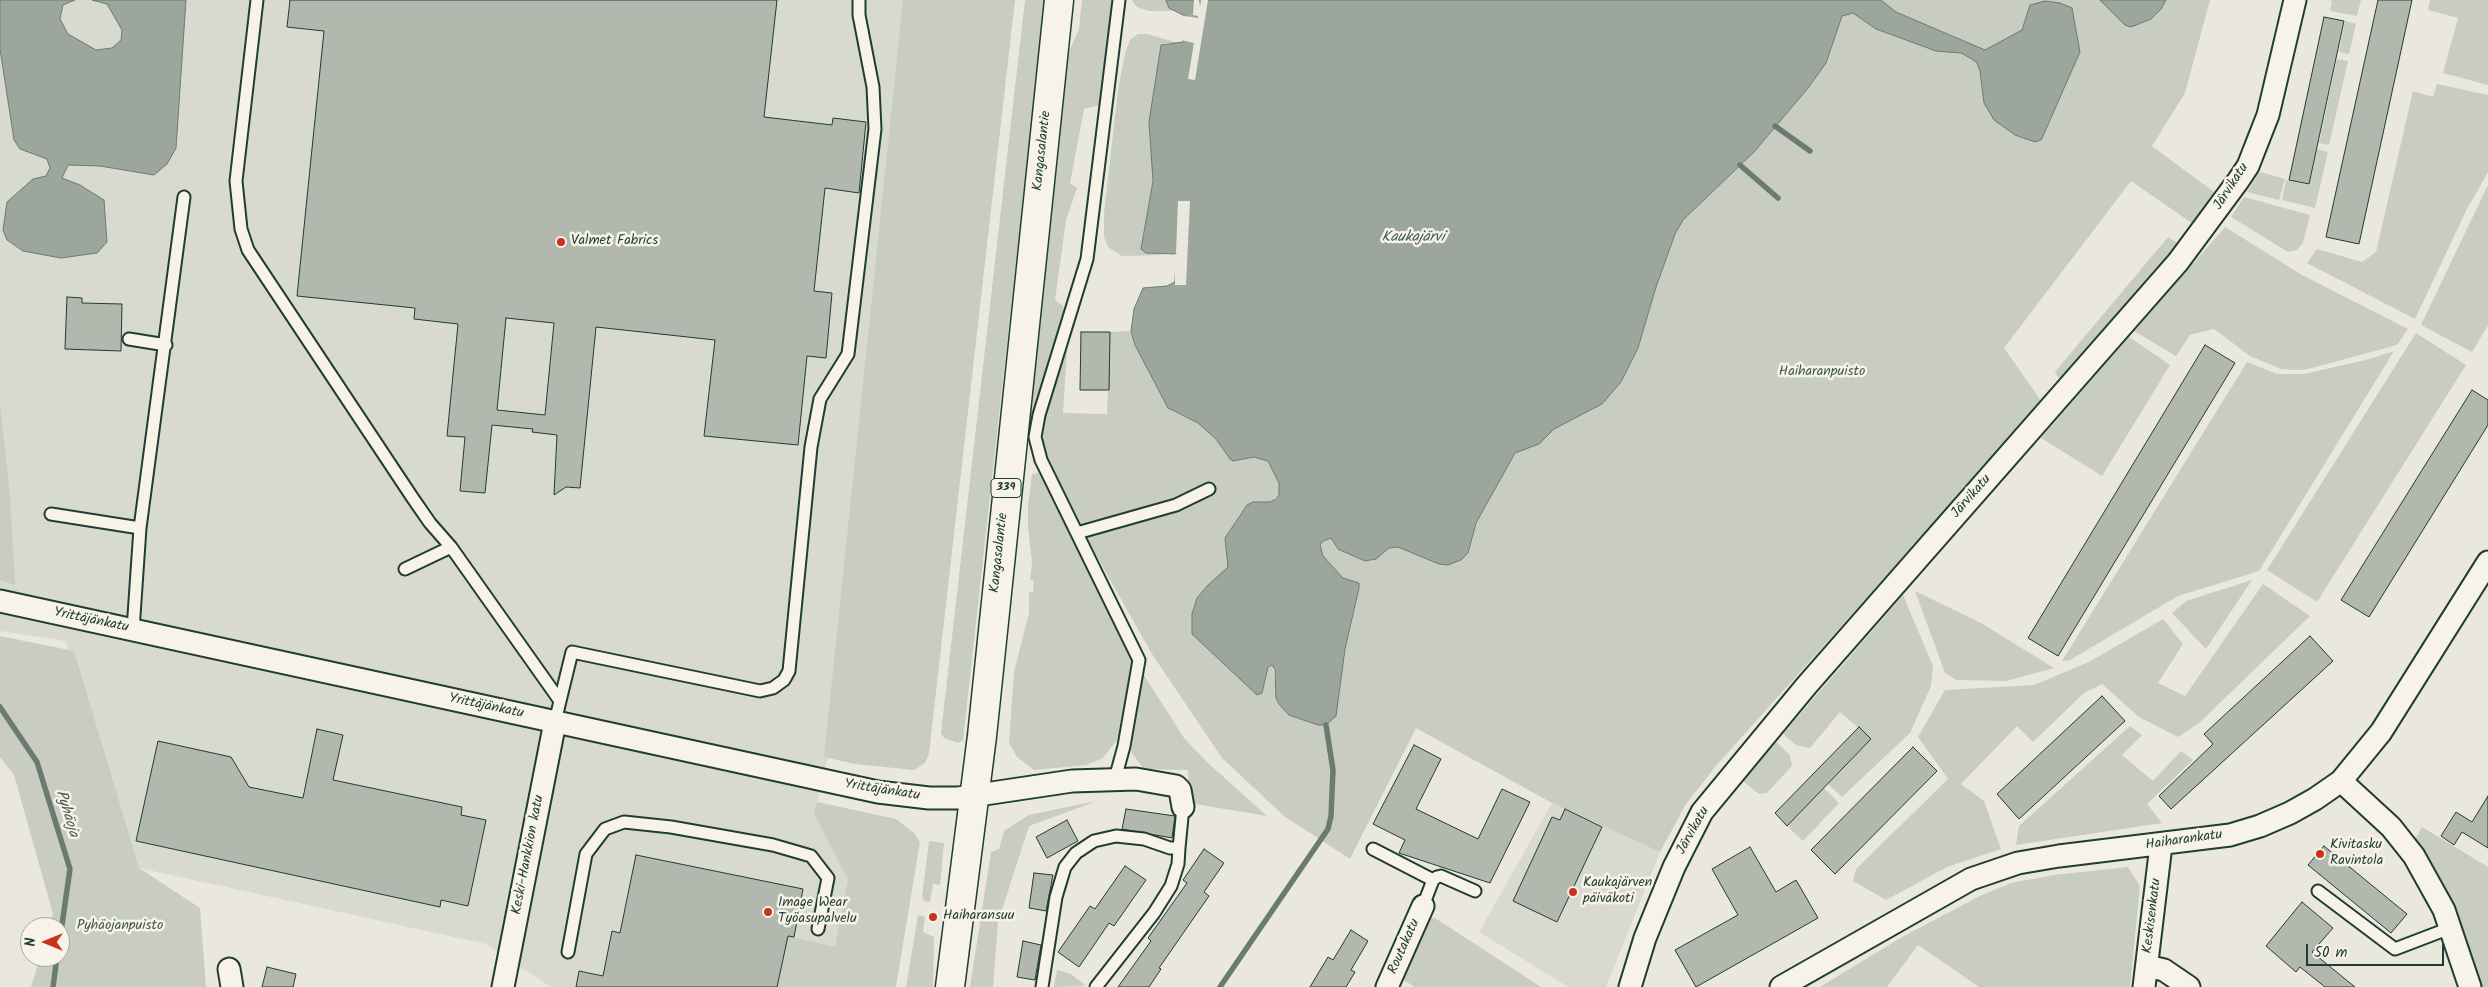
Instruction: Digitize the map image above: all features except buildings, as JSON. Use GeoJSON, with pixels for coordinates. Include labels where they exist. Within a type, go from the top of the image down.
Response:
{"type":"FeatureCollection","features":[{"type":"Feature","properties":{"kind":"main road","name":"Kangasalantie"},"geometry":{"type":"LineString","coordinates":[[950,987],[974,796],[1059,0]]}},
{"type":"Feature","properties":{"kind":"street","name":"Järvikatu"},"geometry":{"type":"LineString","coordinates":[[1630,987],[1645,938],[1667,885],[1702,812],[1807,684],[2178,262],[2238,182],[2248,166],[2268,115],[2295,0]]}},
{"type":"Feature","properties":{"kind":"street","name":"Haiharankatu"},"geometry":{"type":"LineString","coordinates":[[1781,987],[1972,879],[2026,862],[2161,845],[2230,834],[2260,826],[2290,814],[2341,781],[2360,761],[2400,706],[2488,562]]}},
{"type":"Feature","properties":{"kind":"street","name":"Yrittäjänkatu"},"geometry":{"type":"LineString","coordinates":[[0,601],[878,792],[928,798],[974,796]]}},
{"type":"Feature","properties":{"kind":"street","name":"Keski-Hankkion katu"},"geometry":{"type":"LineString","coordinates":[[503,987],[555,722]]}},
{"type":"Feature","properties":{"kind":"street"},"geometry":{"type":"LineString","coordinates":[[974,796],[1115,778],[1172,783],[1180,790],[1184,807]]}},
{"type":"Feature","properties":{"kind":"street"},"geometry":{"type":"LineString","coordinates":[[2341,781],[2391,827],[2414,856],[2444,910],[2470,987]]}},
{"type":"Feature","properties":{"kind":"street","name":"Keskisenkatu"},"geometry":{"type":"LineString","coordinates":[[2146,977],[2161,845]]}},
{"type":"Feature","properties":{"kind":"street","name":"Routakatu"},"geometry":{"type":"LineString","coordinates":[[1387,987],[1423,906]]}},
{"type":"Feature","properties":{"kind":"street"},"geometry":{"type":"LineString","coordinates":[[2146,977],[2164,970],[2189,987]]}},
{"type":"Feature","properties":{"kind":"lane"},"geometry":{"type":"LineString","coordinates":[[257,0],[236,182],[241,229],[246,243],[256,264],[412,497],[430,523],[451,547],[560,701]]}},
{"type":"Feature","properties":{"kind":"lane"},"geometry":{"type":"LineString","coordinates":[[555,722],[572,652],[760,691],[784,680],[789,671],[811,447],[820,399],[848,354],[875,128],[873,87],[859,15],[859,0]]}},
{"type":"Feature","properties":{"kind":"lane"},"geometry":{"type":"LineString","coordinates":[[1115,778],[1124,746],[1139,660],[1041,460],[1035,437],[1038,415],[1087,259],[1120,0]]}},
{"type":"Feature","properties":{"kind":"lane"},"geometry":{"type":"LineString","coordinates":[[134,630],[140,528],[166,345],[184,197]]}},
{"type":"Feature","properties":{"kind":"lane"},"geometry":{"type":"LineString","coordinates":[[129,339],[166,345]]}},
{"type":"Feature","properties":{"kind":"lane"},"geometry":{"type":"LineString","coordinates":[[1077,533],[1176,505],[1209,489]]}},
{"type":"Feature","properties":{"kind":"lane"},"geometry":{"type":"LineString","coordinates":[[51,514],[140,528]]}},
{"type":"Feature","properties":{"kind":"lane"},"geometry":{"type":"LineString","coordinates":[[406,570],[451,547]]}},
{"type":"Feature","properties":{"kind":"lane"},"geometry":{"type":"LineString","coordinates":[[1096,987],[1154,913],[1171,886],[1178,864],[1184,807]]}},
{"type":"Feature","properties":{"kind":"lane"},"geometry":{"type":"LineString","coordinates":[[568,952],[586,854],[605,829],[624,822],[671,827],[773,845],[811,856],[828,878],[818,929]]}},
{"type":"Feature","properties":{"kind":"lane"},"geometry":{"type":"LineString","coordinates":[[1042,987],[1056,897],[1065,867],[1076,852],[1094,841],[1116,836],[1144,839],[1170,848],[1179,848]]}},
{"type":"Feature","properties":{"kind":"lane"},"geometry":{"type":"LineString","coordinates":[[1373,850],[1433,880]]}},
{"type":"Feature","properties":{"kind":"lane"},"geometry":{"type":"LineString","coordinates":[[1423,906],[1433,880],[1442,876],[1475,891]]}},
{"type":"Feature","properties":{"kind":"lane"},"geometry":{"type":"LineString","coordinates":[[2318,890],[2395,949],[2450,928]]}},
{"type":"Feature","properties":{"kind":"shaded area"},"geometry":{"type":"Polygon","coordinates":[[[0,0],[915,0],[847,677],[815,813],[848,880],[834,987],[551,987],[486,944],[139,868],[66,641],[0,631],[0,0]]]}},
{"type":"Feature","properties":{"kind":"shaded area","name":"Kaukajärven päiväkoti"},"geometry":{"type":"Polygon","coordinates":[[[1552,803],[1660,852],[1606,987],[1568,987],[1479,932],[1552,803]]]}},
{"type":"Feature","properties":{"kind":"green space"},"geometry":{"type":"Polygon","coordinates":[[[903,0],[1015,0],[929,753],[925,763],[914,770],[855,764],[824,757],[903,0]]]}},
{"type":"Feature","properties":{"kind":"green space"},"geometry":{"type":"Polygon","coordinates":[[[1025,0],[1045,0],[963,740],[958,743],[944,738],[941,733],[1025,0]]]}},
{"type":"Feature","properties":{"kind":"green space"},"geometry":{"type":"Polygon","coordinates":[[[1082,0],[1115,0],[1100,105],[1084,109],[1070,183],[1077,188],[1066,220],[1055,300],[1063,306],[1065,319],[1028,430],[1024,463],[1021,468],[1069,51],[1079,29],[1082,0]]]}},
{"type":"Feature","properties":{"kind":"green space"},"geometry":{"type":"Polygon","coordinates":[[[1132,0],[1166,0],[1169,8],[1176,11],[1149,11],[1137,7],[1132,0]]]}},
{"type":"Feature","properties":{"kind":"green space","name":"Haiharanpuisto"},"geometry":{"type":"Polygon","coordinates":[[[1862,0],[2210,0],[2185,93],[2152,146],[2218,195],[2196,226],[2131,181],[2004,348],[2042,402],[1715,767],[1686,804],[1660,852],[1552,803],[1416,728],[1350,859],[1284,816],[1222,758],[1152,654],[1105,571],[1055,479],[1041,437],[1046,411],[1067,350],[1063,413],[1107,414],[1110,332],[1131,331],[1135,345],[1174,412],[1198,423],[1216,439],[1233,461],[1254,457],[1268,461],[1274,469],[1279,483],[1279,495],[1270,502],[1254,502],[1241,513],[1225,538],[1228,567],[1197,598],[1192,614],[1192,633],[1257,695],[1262,693],[1268,667],[1272,665],[1279,704],[1289,715],[1318,725],[1345,649],[1359,588],[1359,583],[1343,578],[1323,556],[1320,545],[1323,541],[1331,537],[1336,547],[1365,561],[1376,559],[1389,548],[1398,547],[1468,553],[1476,523],[1515,453],[1519,449],[1533,447],[1554,429],[1602,404],[1621,382],[1638,348],[1656,287],[1675,234],[1683,220],[1754,152],[1808,88],[1826,63],[1839,20],[1842,16],[1850,13],[1862,0]]]}},
{"type":"Feature","properties":{"kind":"green space"},"geometry":{"type":"Polygon","coordinates":[[[2328,0],[2361,0],[2357,16],[2330,11],[2332,1],[2328,0]]]}},
{"type":"Feature","properties":{"kind":"green space"},"geometry":{"type":"Polygon","coordinates":[[[2430,0],[2488,0],[2488,85],[2443,73],[2458,18],[2428,10],[2430,0]]]}},
{"type":"Feature","properties":{"kind":"green space"},"geometry":{"type":"Polygon","coordinates":[[[2345,21],[2356,24],[2349,54],[2339,52],[2345,21]]]}},
{"type":"Feature","properties":{"kind":"green space"},"geometry":{"type":"Polygon","coordinates":[[[1138,34],[1147,34],[1179,43],[1164,43],[1149,128],[1154,173],[1141,249],[1146,253],[1165,255],[1122,256],[1108,247],[1104,237],[1104,213],[1118,90],[1125,53],[1130,40],[1138,34]]]}},
{"type":"Feature","properties":{"kind":"green space"},"geometry":{"type":"Polygon","coordinates":[[[2337,59],[2348,61],[2329,145],[2319,143],[2337,59]]]}},
{"type":"Feature","properties":{"kind":"green space"},"geometry":{"type":"Polygon","coordinates":[[[2437,84],[2488,95],[2488,172],[2467,209],[2415,319],[2307,263],[2317,249],[2362,262],[2376,252],[2413,91],[2433,97],[2437,84]]]}},
{"type":"Feature","properties":{"kind":"green space"},"geometry":{"type":"Polygon","coordinates":[[[2317,149],[2328,152],[2315,208],[2282,200],[2286,180],[2309,185],[2317,149]]]}},
{"type":"Feature","properties":{"kind":"green space"},"geometry":{"type":"Polygon","coordinates":[[[2260,172],[2285,179],[2279,200],[2247,192],[2260,172]]]}},
{"type":"Feature","properties":{"kind":"green space"},"geometry":{"type":"Polygon","coordinates":[[[2488,185],[2488,325],[2472,352],[2421,325],[2488,185]]]}},
{"type":"Feature","properties":{"kind":"green space"},"geometry":{"type":"Polygon","coordinates":[[[2244,197],[2310,215],[2303,243],[2297,250],[2288,252],[2231,217],[2244,197]]]}},
{"type":"Feature","properties":{"kind":"green space"},"geometry":{"type":"Polygon","coordinates":[[[2225,227],[2302,275],[2408,329],[2397,345],[2308,369],[2296,370],[2281,369],[2250,356],[2214,329],[2190,335],[2176,356],[2134,331],[2225,227]]]}},
{"type":"Feature","properties":{"kind":"green space"},"geometry":{"type":"Polygon","coordinates":[[[2168,237],[2181,245],[2061,382],[2055,372],[2168,237]]]}},
{"type":"Feature","properties":{"kind":"green space"},"geometry":{"type":"Polygon","coordinates":[[[2416,333],[2466,365],[2317,602],[2267,570],[2416,333]]]}},
{"type":"Feature","properties":{"kind":"green space"},"geometry":{"type":"Polygon","coordinates":[[[2129,337],[2170,365],[2102,476],[2041,438],[2129,337]]]}},
{"type":"Feature","properties":{"kind":"green space"},"geometry":{"type":"Polygon","coordinates":[[[2394,351],[2259,571],[2178,596],[2070,660],[2062,661],[2247,362],[2277,374],[2304,374],[2366,360],[2394,351]]]}},
{"type":"Feature","properties":{"kind":"green space"},"geometry":{"type":"Polygon","coordinates":[[[0,403],[10,496],[15,585],[0,580],[0,403]]]}},
{"type":"Feature","properties":{"kind":"green space"},"geometry":{"type":"Polygon","coordinates":[[[1039,473],[1081,549],[1135,657],[1117,740],[1103,758],[1087,765],[1034,770],[1017,757],[1009,743],[1014,672],[1029,613],[1029,592],[1033,592],[1034,581],[1030,580],[1032,563],[1028,527],[1028,505],[1032,474],[1039,473]]]}},
{"type":"Feature","properties":{"kind":"green space"},"geometry":{"type":"Polygon","coordinates":[[[2252,580],[2206,649],[2172,613],[2186,601],[2252,580]]]}},
{"type":"Feature","properties":{"kind":"green space"},"geometry":{"type":"Polygon","coordinates":[[[2263,584],[2310,616],[2199,723],[2178,737],[2139,717],[2102,684],[2084,693],[2033,742],[2017,726],[1961,784],[1984,801],[2001,849],[1947,867],[1886,900],[1853,881],[1856,869],[1948,779],[1918,737],[1945,690],[2034,685],[2089,662],[2163,619],[2183,644],[2158,683],[2185,696],[2263,584]]]}},
{"type":"Feature","properties":{"kind":"green space"},"geometry":{"type":"Polygon","coordinates":[[[1915,591],[1981,623],[2054,668],[2006,681],[1956,680],[1945,673],[1915,591]]]}},
{"type":"Feature","properties":{"kind":"green space"},"geometry":{"type":"Polygon","coordinates":[[[1903,595],[1933,666],[1931,686],[1910,733],[1842,797],[1828,784],[1871,739],[1840,712],[1810,748],[1796,745],[1783,734],[1903,595]]]}},
{"type":"Feature","properties":{"kind":"green space","name":"Pyhäojanpuisto"},"geometry":{"type":"Polygon","coordinates":[[[0,636],[74,651],[139,868],[200,908],[206,987],[31,987],[37,967],[70,967],[70,917],[52,917],[53,914],[14,775],[0,757],[0,636]]]}},
{"type":"Feature","properties":{"kind":"green space"},"geometry":{"type":"Polygon","coordinates":[[[1142,672],[1184,738],[1208,763],[1267,816],[1189,803],[1188,770],[1144,769],[1131,752],[1142,672]]]}},
{"type":"Feature","properties":{"kind":"green space"},"geometry":{"type":"Polygon","coordinates":[[[2130,726],[2142,735],[2122,755],[2153,781],[2181,751],[2193,760],[2147,804],[2162,823],[2016,845],[2019,826],[2130,726]]]}},
{"type":"Feature","properties":{"kind":"green space"},"geometry":{"type":"Polygon","coordinates":[[[1776,742],[1790,755],[1792,766],[1767,793],[1759,794],[1743,781],[1776,742]]]}},
{"type":"Feature","properties":{"kind":"green space"},"geometry":{"type":"Polygon","coordinates":[[[1824,788],[1839,803],[1803,841],[1787,826],[1824,788]]]}},
{"type":"Feature","properties":{"kind":"green space"},"geometry":{"type":"Polygon","coordinates":[[[1097,801],[1029,826],[998,922],[993,987],[970,987],[991,852],[999,849],[1004,831],[1029,815],[1097,801]]]}},
{"type":"Feature","properties":{"kind":"green space"},"geometry":{"type":"Polygon","coordinates":[[[817,802],[896,819],[914,833],[920,842],[896,987],[777,987],[788,936],[835,947],[848,880],[814,813],[817,802]]]}},
{"type":"Feature","properties":{"kind":"green space"},"geometry":{"type":"Polygon","coordinates":[[[2422,827],[2488,867],[2488,987],[2480,987],[2456,914],[2437,874],[2415,839],[2422,827]]]}},
{"type":"Feature","properties":{"kind":"green space"},"geometry":{"type":"Polygon","coordinates":[[[929,841],[944,843],[940,885],[933,884],[930,902],[924,901],[922,896],[929,841]]]}},
{"type":"Feature","properties":{"kind":"green space"},"geometry":{"type":"Polygon","coordinates":[[[2128,867],[2140,886],[2130,987],[1979,987],[1918,945],[1887,987],[1820,987],[1902,937],[1980,896],[2011,883],[2054,875],[2128,867]]]}},
{"type":"Feature","properties":{"kind":"green space"},"geometry":{"type":"Polygon","coordinates":[[[918,915],[925,917],[923,932],[934,937],[933,987],[906,987],[918,915]]]}},
{"type":"Feature","properties":{"kind":"green space"},"geometry":{"type":"Polygon","coordinates":[[[1435,918],[1541,987],[1415,987],[1399,977],[1421,920],[1435,918]]]}},
{"type":"Feature","properties":{"kind":"green space"},"geometry":{"type":"Polygon","coordinates":[[[1057,970],[1071,974],[1086,986],[1054,987],[1057,970]]]}},
{"type":"Feature","properties":{"kind":"water"},"geometry":{"type":"Polygon","coordinates":[[[0,0],[75,0],[63,5],[60,19],[68,34],[96,50],[112,48],[121,40],[122,30],[107,4],[92,0],[186,0],[176,148],[167,164],[154,175],[100,166],[68,165],[62,178],[80,185],[104,200],[107,242],[97,253],[61,258],[23,251],[7,240],[3,230],[7,202],[33,179],[46,176],[50,168],[47,159],[20,149],[14,140],[0,49],[0,0]]]}},
{"type":"Feature","properties":{"kind":"water","name":"Kaukajärvi"},"geometry":{"type":"Polygon","coordinates":[[[1166,0],[1881,0],[1896,12],[1985,50],[2022,30],[2030,5],[2045,1],[2060,3],[2072,8],[2080,52],[2041,140],[2035,142],[2015,135],[1994,120],[1984,103],[1980,71],[1977,63],[1972,59],[1961,53],[1936,51],[1876,29],[1853,13],[1842,16],[1826,63],[1808,88],[1754,152],[1683,220],[1675,234],[1656,287],[1638,348],[1621,382],[1602,404],[1554,429],[1539,444],[1515,453],[1476,523],[1468,553],[1461,560],[1448,565],[1439,564],[1398,547],[1389,548],[1376,559],[1365,561],[1338,549],[1331,538],[1323,541],[1320,545],[1323,556],[1343,578],[1359,583],[1359,588],[1345,649],[1336,716],[1326,725],[1318,725],[1289,715],[1279,704],[1276,698],[1275,670],[1272,665],[1268,667],[1262,693],[1257,695],[1192,634],[1192,614],[1197,598],[1228,567],[1225,538],[1247,505],[1253,502],[1270,502],[1276,499],[1279,495],[1279,483],[1268,461],[1254,457],[1233,461],[1216,439],[1198,423],[1168,408],[1135,345],[1131,331],[1134,309],[1143,288],[1167,286],[1175,282],[1176,254],[1146,253],[1141,249],[1153,181],[1149,122],[1161,45],[1183,42],[1187,17],[1169,8],[1166,0]]]}},
{"type":"Feature","properties":{"kind":"water"},"geometry":{"type":"Polygon","coordinates":[[[2100,0],[2166,0],[2161,9],[2151,19],[2131,27],[2125,25],[2100,0]]]}},
{"type":"Feature","properties":{"kind":"pier"},"geometry":{"type":"Polygon","coordinates":[[[1194,0],[1199,0],[1200,7],[1201,0],[1208,0],[1195,80],[1188,79],[1194,43],[1181,40],[1185,16],[1198,18],[1198,16],[1193,15],[1194,0]]]}},
{"type":"Feature","properties":{"kind":"pier"},"geometry":{"type":"Polygon","coordinates":[[[1178,201],[1190,201],[1186,285],[1175,285],[1175,254],[1178,253],[1176,253],[1178,201]]]}},
{"type":"Feature","properties":{"kind":"waterway"},"geometry":{"type":"LineString","coordinates":[[1775,126],[1810,151]]}},
{"type":"Feature","properties":{"kind":"waterway"},"geometry":{"type":"LineString","coordinates":[[1740,165],[1778,198]]}},
{"type":"Feature","properties":{"kind":"waterway","name":"Pyhäoja"},"geometry":{"type":"LineString","coordinates":[[0,707],[37,762],[70,869],[63,917]]}},
{"type":"Feature","properties":{"kind":"waterway"},"geometry":{"type":"LineString","coordinates":[[1220,987],[1328,829],[1331,816],[1333,770],[1326,725]]}},
{"type":"Feature","properties":{"kind":"waterway","name":"Pyhäoja"},"geometry":{"type":"LineString","coordinates":[[53,987],[56,967]]}},
{"type":"Feature","properties":{"kind":"place","name":"Valmet Fabrics"},"geometry":{"type":"Point","coordinates":[561,242]}},
{"type":"Feature","properties":{"kind":"place","name":"Kivitasku Ravintola"},"geometry":{"type":"Point","coordinates":[2320,854]}},
{"type":"Feature","properties":{"kind":"place","name":"Kaukajärven päiväkoti"},"geometry":{"type":"Point","coordinates":[1573,892]}},
{"type":"Feature","properties":{"kind":"place","name":"Image Wear Työasupalvelu"},"geometry":{"type":"Point","coordinates":[768,912]}},
{"type":"Feature","properties":{"kind":"place","name":"Haiharansuu"},"geometry":{"type":"Point","coordinates":[933,917]}}]}
